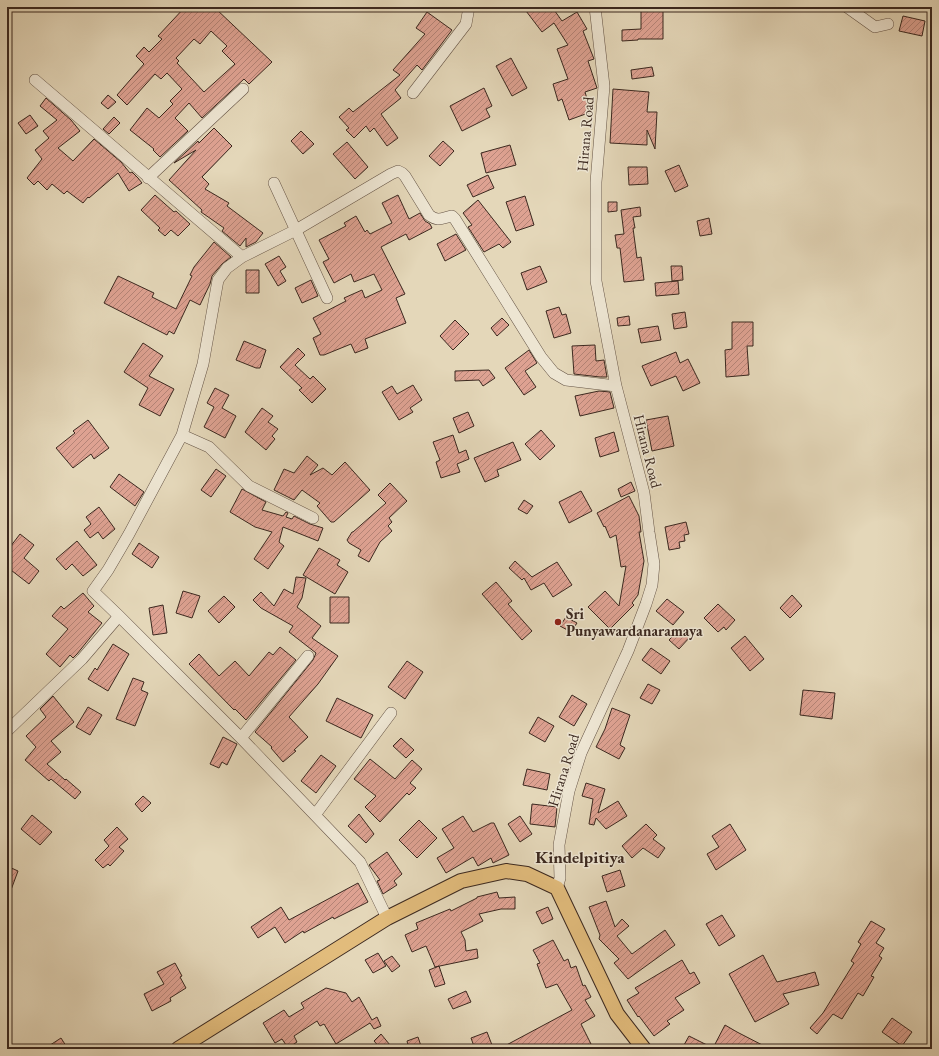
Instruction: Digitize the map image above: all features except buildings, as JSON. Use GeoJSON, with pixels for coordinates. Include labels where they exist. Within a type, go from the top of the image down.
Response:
{"type":"FeatureCollection","features":[{"type":"Feature","properties":{"kind":"main road"},"geometry":{"type":"LineString","coordinates":[[178,1049],[387,918],[461,881],[506,871],[527,874],[557,888],[616,1014],[644,1049]]}},
{"type":"Feature","properties":{"kind":"street"},"geometry":{"type":"LineString","coordinates":[[413,93],[466,24],[469,7]]}},
{"type":"Feature","properties":{"kind":"street","name":"Hirana Road"},"geometry":{"type":"LineString","coordinates":[[557,888],[560,878],[559,845],[569,791],[581,753],[628,651],[652,585],[654,564],[644,493],[616,386],[596,281],[596,182],[604,86],[595,7]]}},
{"type":"Feature","properties":{"kind":"street"},"geometry":{"type":"LineString","coordinates":[[847,7],[875,27],[888,24]]}},
{"type":"Feature","properties":{"kind":"street"},"geometry":{"type":"LineString","coordinates":[[35,80],[242,257]]}},
{"type":"Feature","properties":{"kind":"street"},"geometry":{"type":"LineString","coordinates":[[148,178],[243,89]]}},
{"type":"Feature","properties":{"kind":"street"},"geometry":{"type":"LineString","coordinates":[[387,918],[360,862],[241,738],[120,616],[93,591],[108,570],[129,534],[182,434],[203,364],[218,280],[227,268],[242,257],[296,230],[398,171],[402,173],[429,215],[438,220],[452,216],[455,219],[541,357],[554,373],[566,380],[616,386]]}},
{"type":"Feature","properties":{"kind":"street"},"geometry":{"type":"LineString","coordinates":[[274,183],[328,298]]}},
{"type":"Feature","properties":{"kind":"street"},"geometry":{"type":"LineString","coordinates":[[182,434],[209,447],[249,486],[313,518]]}},
{"type":"Feature","properties":{"kind":"street"},"geometry":{"type":"LineString","coordinates":[[7,731],[82,659],[120,616]]}},
{"type":"Feature","properties":{"kind":"street"},"geometry":{"type":"LineString","coordinates":[[241,738],[308,656]]}},
{"type":"Feature","properties":{"kind":"street"},"geometry":{"type":"LineString","coordinates":[[315,815],[391,713]]}},
{"type":"Feature","properties":{"kind":"place","name":"Sri Punyawardanaramaya"},"geometry":{"type":"Point","coordinates":[558,622]}},
{"type":"Feature","properties":{"kind":"district","name":"Kindelpitiya"},"geometry":{"type":"Point","coordinates":[580,857]}}]}
